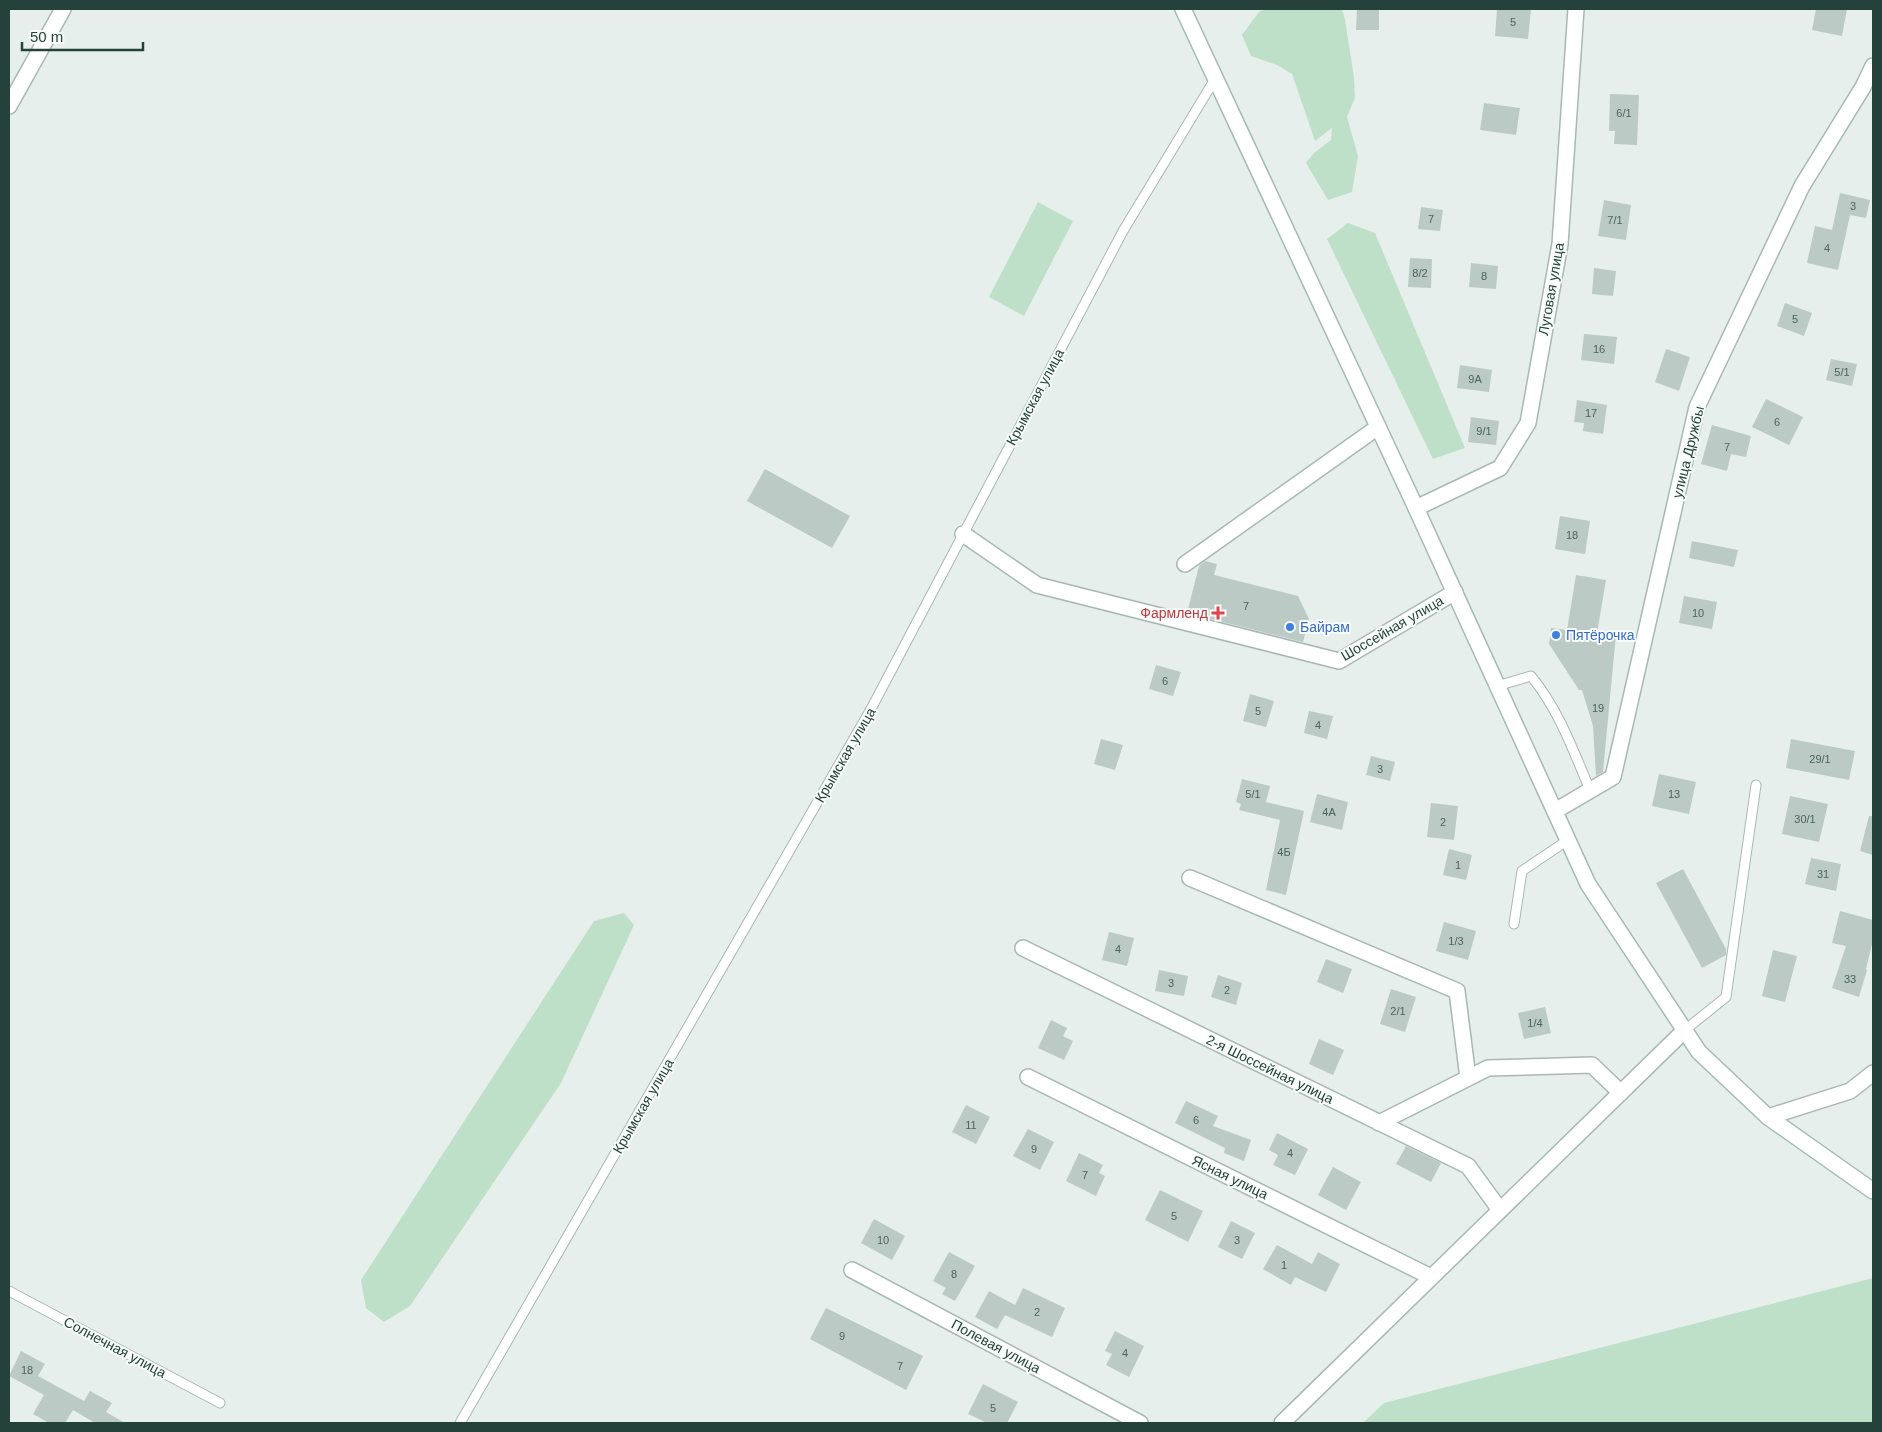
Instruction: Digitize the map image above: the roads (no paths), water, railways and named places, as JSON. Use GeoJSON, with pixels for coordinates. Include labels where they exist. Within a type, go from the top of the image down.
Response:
{"type":"FeatureCollection","features":[{"type":"Feature","properties":{"kind":"street"},"geometry":{"type":"LineString","coordinates":[[9,106],[63,9]]}},
{"type":"Feature","properties":{"kind":"street"},"geometry":{"type":"LineString","coordinates":[[1183,9],[1455,592],[1588,884],[1699,1052],[1768,1117],[1873,1191]]}},
{"type":"Feature","properties":{"kind":"street","name":"Луговая улица"},"geometry":{"type":"LineString","coordinates":[[1416,508],[1500,468],[1528,423],[1560,244],[1576,9]]}},
{"type":"Feature","properties":{"kind":"street","name":"улица Дружбы"},"geometry":{"type":"LineString","coordinates":[[1555,811],[1612,777],[1697,408],[1802,186],[1863,87],[1873,66]]}},
{"type":"Feature","properties":{"kind":"street"},"geometry":{"type":"LineString","coordinates":[[1185,564],[1378,427]]}},
{"type":"Feature","properties":{"kind":"street","name":"Шоссейная улица"},"geometry":{"type":"LineString","coordinates":[[963,534],[1037,585],[1339,661],[1455,592]]}},
{"type":"Feature","properties":{"kind":"street"},"geometry":{"type":"LineString","coordinates":[[1190,878],[1457,991],[1468,1078]]}},
{"type":"Feature","properties":{"kind":"street","name":"2-я Шоссейная улица"},"geometry":{"type":"LineString","coordinates":[[1023,948],[1468,1166],[1500,1210]]}},
{"type":"Feature","properties":{"kind":"street"},"geometry":{"type":"LineString","coordinates":[[1282,1423],[1685,1030]]}},
{"type":"Feature","properties":{"kind":"street"},"geometry":{"type":"LineString","coordinates":[[1379,1122],[1488,1068],[1592,1064],[1621,1093]]}},
{"type":"Feature","properties":{"kind":"street"},"geometry":{"type":"LineString","coordinates":[[1768,1117],[1850,1091],[1873,1073]]}},
{"type":"Feature","properties":{"kind":"street","name":"Ясная улица"},"geometry":{"type":"LineString","coordinates":[[1028,1077],[1431,1277]]}},
{"type":"Feature","properties":{"kind":"street","name":"Полевая улица"},"geometry":{"type":"LineString","coordinates":[[852,1270],[1140,1423]]}},
{"type":"Feature","properties":{"kind":"lane","name":"Крымская улица"},"geometry":{"type":"LineString","coordinates":[[460,1423],[866,718],[1123,231],[1216,79]]}},
{"type":"Feature","properties":{"kind":"lane"},"geometry":{"type":"LineString","coordinates":[[1497,686],[1531,676],[1545,693],[1561,721],[1590,790]]}},
{"type":"Feature","properties":{"kind":"lane"},"geometry":{"type":"LineString","coordinates":[[1685,1030],[1726,997],[1756,784]]}},
{"type":"Feature","properties":{"kind":"lane"},"geometry":{"type":"LineString","coordinates":[[1514,924],[1522,871],[1568,840]]}},
{"type":"Feature","properties":{"kind":"lane","name":"Солнечная улица"},"geometry":{"type":"LineString","coordinates":[[9,1291],[220,1404]]}},
{"type":"Feature","properties":{"kind":"place","name":"Фармленд"},"geometry":{"type":"Point","coordinates":[1218,613]}},
{"type":"Feature","properties":{"kind":"place","name":"Байрам"},"geometry":{"type":"Point","coordinates":[1290,627]}},
{"type":"Feature","properties":{"kind":"place","name":"Пятёрочка"},"geometry":{"type":"Point","coordinates":[1556,635]}}]}
